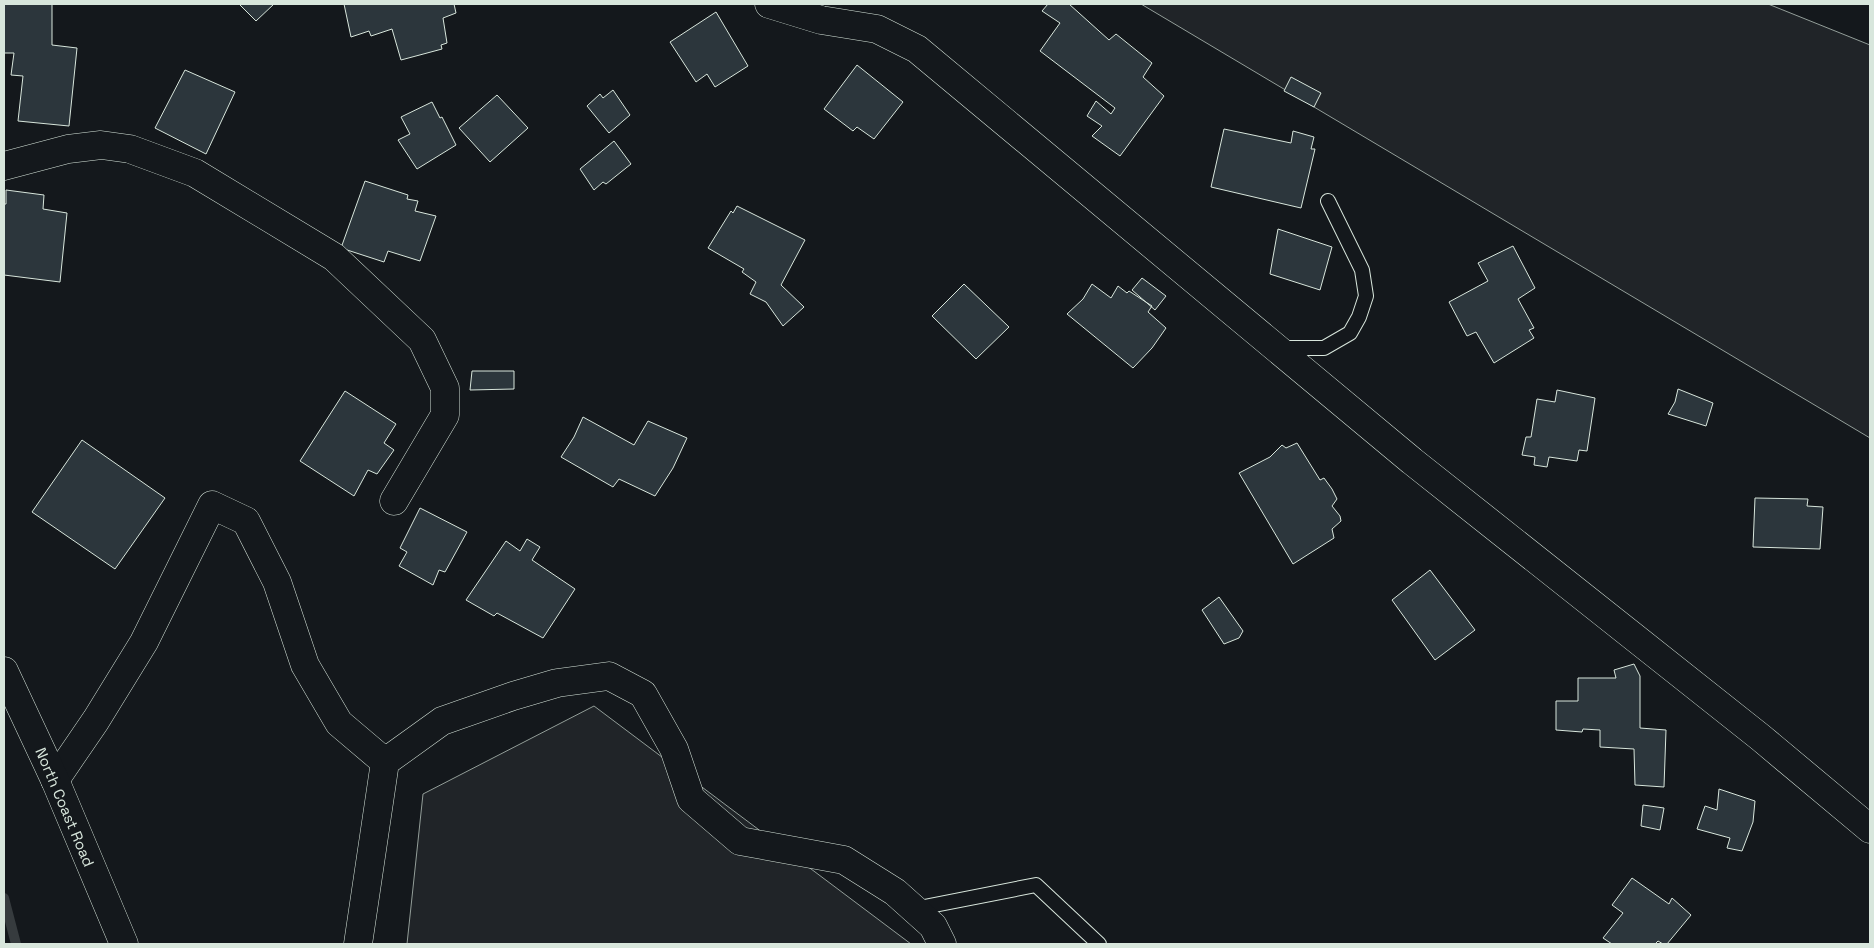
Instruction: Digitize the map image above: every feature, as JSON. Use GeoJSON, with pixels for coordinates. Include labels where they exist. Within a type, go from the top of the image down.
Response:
{"type":"FeatureCollection","features":[{"type":"Feature","properties":{"kind":"street"},"geometry":{"type":"LineString","coordinates":[[769,4],[821,20],[877,29],[917,49],[1412,461],[1760,737],[1870,829]]}},
{"type":"Feature","properties":{"kind":"street"},"geometry":{"type":"LineString","coordinates":[[4,166],[68,149],[100,145],[130,149],[195,173],[334,257],[422,340],[445,388],[445,415],[394,501]]}},
{"type":"Feature","properties":{"kind":"street"},"geometry":{"type":"LineString","coordinates":[[55,780],[96,720],[144,642],[212,505],[246,521],[277,582],[310,673],[339,723],[385,762]]}},
{"type":"Feature","properties":{"kind":"street","name":"North Coast Road"},"geometry":{"type":"LineString","coordinates":[[4,671],[55,780],[124,944]]}},
{"type":"Feature","properties":{"kind":"street"},"geometry":{"type":"LineString","coordinates":[[358,944],[385,762],[442,721],[513,696],[557,684],[609,676],[643,694],[674,749],[691,799],[740,841],[844,860],[894,892],[914,909],[933,926],[942,944]]}},
{"type":"Feature","properties":{"kind":"lane"},"geometry":{"type":"LineString","coordinates":[[1277,348],[1324,348],[1350,333],[1359,317],[1366,296],[1362,270],[1328,201]]}},
{"type":"Feature","properties":{"kind":"lane"},"geometry":{"type":"LineString","coordinates":[[914,909],[1036,884],[1099,944]]}},
{"type":"Feature","properties":{"kind":"shaded area"},"geometry":{"type":"Polygon","coordinates":[[[1141,4],[1768,4],[1870,45],[1870,438],[1141,4]]]}},
{"type":"Feature","properties":{"kind":"shaded area"},"geometry":{"type":"Polygon","coordinates":[[[594,706],[911,944],[407,944],[423,794],[594,706]]]}},
{"type":"Feature","properties":{"kind":"building"},"geometry":{"type":"Polygon","coordinates":[[[4,4],[52,4],[52,45],[77,48],[69,126],[18,121],[23,76],[11,75],[14,53],[4,53],[4,4]]]}},
{"type":"Feature","properties":{"kind":"building"},"geometry":{"type":"Polygon","coordinates":[[[239,4],[274,4],[256,21],[239,4]]]}},
{"type":"Feature","properties":{"kind":"building"},"geometry":{"type":"Polygon","coordinates":[[[344,4],[454,4],[456,13],[443,18],[447,43],[441,45],[442,49],[401,60],[392,29],[371,36],[369,31],[351,37],[344,4]]]}},
{"type":"Feature","properties":{"kind":"building"},"geometry":{"type":"Polygon","coordinates":[[[1048,4],[1069,4],[1109,40],[1116,34],[1152,63],[1143,77],[1164,96],[1120,156],[1092,136],[1102,126],[1087,116],[1096,101],[1111,114],[1115,108],[1040,51],[1060,23],[1042,11],[1048,4]]]}},
{"type":"Feature","properties":{"kind":"building"},"geometry":{"type":"Polygon","coordinates":[[[716,12],[748,66],[715,87],[707,74],[696,82],[670,42],[716,12]]]}},
{"type":"Feature","properties":{"kind":"building"},"geometry":{"type":"Polygon","coordinates":[[[857,65],[903,102],[874,139],[857,127],[853,131],[824,109],[857,65]]]}},
{"type":"Feature","properties":{"kind":"building"},"geometry":{"type":"Polygon","coordinates":[[[185,70],[235,92],[206,154],[155,128],[185,70]]]}},
{"type":"Feature","properties":{"kind":"building"},"geometry":{"type":"Polygon","coordinates":[[[1291,77],[1321,93],[1314,107],[1284,91],[1291,77]]]}},
{"type":"Feature","properties":{"kind":"building"},"geometry":{"type":"Polygon","coordinates":[[[613,90],[630,115],[609,133],[587,106],[600,94],[603,98],[613,90]]]}},
{"type":"Feature","properties":{"kind":"building"},"geometry":{"type":"Polygon","coordinates":[[[497,95],[528,128],[490,162],[459,128],[497,95]]]}},
{"type":"Feature","properties":{"kind":"building"},"geometry":{"type":"Polygon","coordinates":[[[432,102],[456,145],[417,169],[398,140],[410,134],[401,117],[432,102]]]}},
{"type":"Feature","properties":{"kind":"building"},"geometry":{"type":"Polygon","coordinates":[[[1224,129],[1291,143],[1293,131],[1314,137],[1311,149],[1315,149],[1301,208],[1211,187],[1224,129]]]}},
{"type":"Feature","properties":{"kind":"building"},"geometry":{"type":"Polygon","coordinates":[[[614,141],[631,164],[606,184],[603,182],[594,190],[580,169],[614,141]]]}},
{"type":"Feature","properties":{"kind":"building"},"geometry":{"type":"Polygon","coordinates":[[[365,181],[408,195],[407,199],[418,201],[415,211],[436,216],[420,261],[388,251],[384,262],[341,248],[365,181]]]}},
{"type":"Feature","properties":{"kind":"building"},"geometry":{"type":"Polygon","coordinates":[[[6,190],[44,195],[43,209],[67,213],[60,282],[4,275],[4,204],[6,204],[6,190]]]}},
{"type":"Feature","properties":{"kind":"building"},"geometry":{"type":"Polygon","coordinates":[[[737,206],[805,240],[781,285],[804,307],[783,326],[766,302],[750,294],[756,282],[742,272],[744,269],[708,248],[731,211],[733,213],[737,206]]]}},
{"type":"Feature","properties":{"kind":"building"},"geometry":{"type":"Polygon","coordinates":[[[1278,229],[1332,247],[1320,290],[1270,274],[1278,229]]]}},
{"type":"Feature","properties":{"kind":"building"},"geometry":{"type":"Polygon","coordinates":[[[1513,246],[1535,288],[1518,299],[1534,328],[1529,330],[1534,338],[1494,363],[1476,332],[1467,336],[1449,302],[1488,281],[1478,263],[1513,246]]]}},
{"type":"Feature","properties":{"kind":"building"},"geometry":{"type":"Polygon","coordinates":[[[1142,278],[1166,296],[1155,310],[1132,290],[1142,278]]]}},
{"type":"Feature","properties":{"kind":"building"},"geometry":{"type":"Polygon","coordinates":[[[964,284],[1009,327],[976,359],[932,316],[964,284]]]}},
{"type":"Feature","properties":{"kind":"building"},"geometry":{"type":"Polygon","coordinates":[[[1092,284],[1111,298],[1118,286],[1127,293],[1129,291],[1152,306],[1148,312],[1166,328],[1152,348],[1133,368],[1067,314],[1083,299],[1092,284]]]}},
{"type":"Feature","properties":{"kind":"building"},"geometry":{"type":"Polygon","coordinates":[[[472,371],[514,371],[514,389],[470,390],[472,371]]]}},
{"type":"Feature","properties":{"kind":"building"},"geometry":{"type":"Polygon","coordinates":[[[1678,389],[1713,403],[1706,426],[1668,414],[1675,402],[1678,389]]]}},
{"type":"Feature","properties":{"kind":"building"},"geometry":{"type":"Polygon","coordinates":[[[1557,390],[1595,398],[1587,451],[1579,450],[1577,461],[1549,457],[1547,467],[1534,465],[1535,457],[1522,455],[1526,437],[1531,437],[1537,399],[1555,402],[1557,390]]]}},
{"type":"Feature","properties":{"kind":"building"},"geometry":{"type":"Polygon","coordinates":[[[345,391],[396,424],[384,443],[394,450],[377,474],[368,470],[354,496],[300,461],[345,391]]]}},
{"type":"Feature","properties":{"kind":"building"},"geometry":{"type":"Polygon","coordinates":[[[583,417],[634,445],[648,421],[687,438],[673,468],[655,496],[619,479],[613,487],[561,457],[574,437],[583,417]]]}},
{"type":"Feature","properties":{"kind":"building"},"geometry":{"type":"Polygon","coordinates":[[[82,440],[165,498],[115,569],[32,512],[82,440]]]}},
{"type":"Feature","properties":{"kind":"building"},"geometry":{"type":"Polygon","coordinates":[[[1297,443],[1320,480],[1324,478],[1332,489],[1337,499],[1332,506],[1340,516],[1341,521],[1332,529],[1334,538],[1293,564],[1239,473],[1270,457],[1282,445],[1286,448],[1297,443]]]}},
{"type":"Feature","properties":{"kind":"building"},"geometry":{"type":"Polygon","coordinates":[[[1755,498],[1808,499],[1807,506],[1823,507],[1820,549],[1753,547],[1755,498]]]}},
{"type":"Feature","properties":{"kind":"building"},"geometry":{"type":"Polygon","coordinates":[[[420,508],[467,532],[445,572],[439,570],[433,585],[399,566],[407,552],[400,548],[420,508]]]}},
{"type":"Feature","properties":{"kind":"building"},"geometry":{"type":"Polygon","coordinates":[[[527,539],[540,547],[532,560],[575,589],[543,638],[497,613],[494,616],[466,600],[506,541],[520,551],[527,539]]]}},
{"type":"Feature","properties":{"kind":"building"},"geometry":{"type":"Polygon","coordinates":[[[1430,570],[1475,630],[1435,660],[1392,600],[1430,570]]]}},
{"type":"Feature","properties":{"kind":"building"},"geometry":{"type":"Polygon","coordinates":[[[1219,597],[1243,631],[1239,638],[1224,644],[1202,610],[1219,597]]]}},
{"type":"Feature","properties":{"kind":"building"},"geometry":{"type":"Polygon","coordinates":[[[1634,664],[1640,676],[1640,728],[1666,730],[1664,787],[1635,785],[1634,749],[1600,747],[1600,730],[1583,729],[1582,732],[1556,730],[1556,701],[1578,701],[1578,678],[1616,678],[1614,670],[1634,664]]]}},
{"type":"Feature","properties":{"kind":"building"},"geometry":{"type":"Polygon","coordinates":[[[1719,789],[1755,801],[1753,822],[1742,851],[1727,848],[1730,838],[1697,829],[1705,806],[1717,810],[1719,789]]]}},
{"type":"Feature","properties":{"kind":"building"},"geometry":{"type":"Polygon","coordinates":[[[1643,805],[1664,808],[1660,830],[1641,826],[1643,805]]]}},
{"type":"Feature","properties":{"kind":"building"},"geometry":{"type":"Polygon","coordinates":[[[1632,878],[1669,904],[1672,898],[1691,915],[1667,944],[1658,941],[1655,944],[1612,944],[1603,938],[1623,913],[1612,905],[1632,878]]]}},
{"type":"Feature","properties":{"kind":"waterway"},"geometry":{"type":"LineString","coordinates":[[4,898],[16,944]]}}]}
